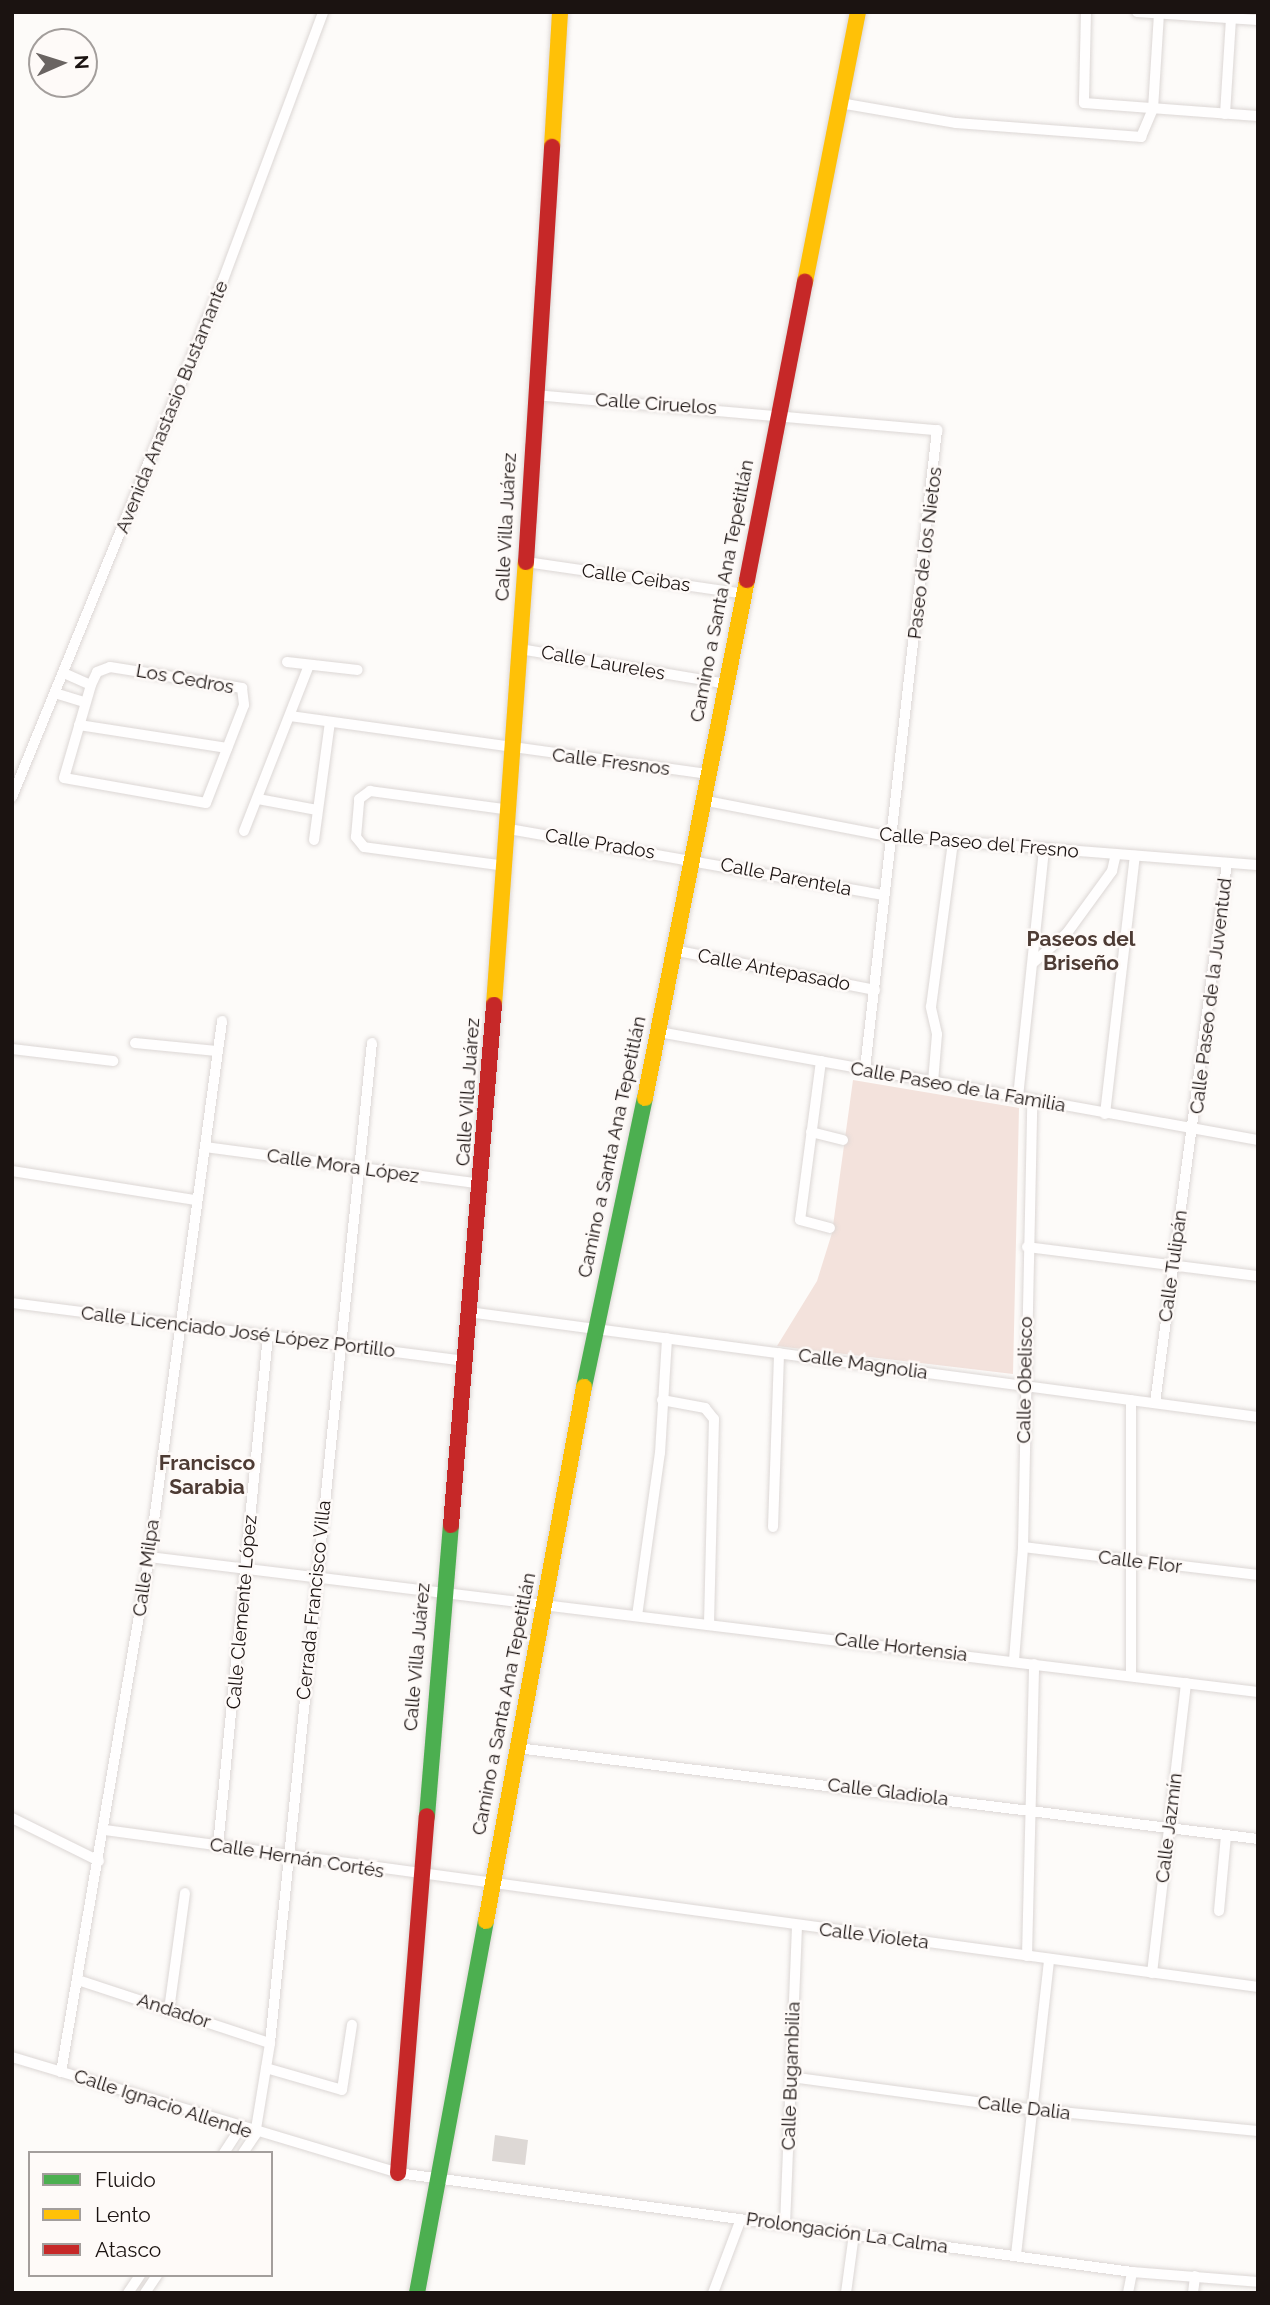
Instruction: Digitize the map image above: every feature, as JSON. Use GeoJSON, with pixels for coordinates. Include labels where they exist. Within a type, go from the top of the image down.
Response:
{"type":"FeatureCollection","features":[{"type":"Feature","properties":{"kind":"street","name":"Avenida Anastasio Bustamante"},"geometry":{"type":"LineString","coordinates":[[12,797],[66,674],[323,12]]}},
{"type":"Feature","properties":{"kind":"street","name":"Calle Villa Juárez"},"geometry":{"type":"LineString","coordinates":[[398,2174],[443,1592],[482,1184],[515,749],[534,395],[560,12]]}},
{"type":"Feature","properties":{"kind":"street","name":"Camino a Santa Ana Tepetitlán"},"geometry":{"type":"LineString","coordinates":[[417,2293],[595,1328],[659,1032],[707,774],[728,684],[777,414],[858,12]]}},
{"type":"Feature","properties":{"kind":"street"},"geometry":{"type":"LineString","coordinates":[[1086,12],[1084,103],[1258,116]]}},
{"type":"Feature","properties":{"kind":"street"},"geometry":{"type":"LineString","coordinates":[[1137,12],[1258,20]]}},
{"type":"Feature","properties":{"kind":"street"},"geometry":{"type":"LineString","coordinates":[[840,103],[956,123],[1130,139],[1148,131],[1153,110],[1159,14]]}},
{"type":"Feature","properties":{"kind":"street"},"geometry":{"type":"LineString","coordinates":[[1225,114],[1231,19]]}},
{"type":"Feature","properties":{"kind":"street","name":"Calle Ciruelos"},"geometry":{"type":"LineString","coordinates":[[534,395],[777,414]]}},
{"type":"Feature","properties":{"kind":"street","name":"Paseo de los Nietos"},"geometry":{"type":"LineString","coordinates":[[777,414],[931,426],[939,435],[887,836],[875,990],[865,1069]]}},
{"type":"Feature","properties":{"kind":"street","name":"Calle Ceibas"},"geometry":{"type":"LineString","coordinates":[[526,562],[745,594]]}},
{"type":"Feature","properties":{"kind":"street","name":"Calle Laureles"},"geometry":{"type":"LineString","coordinates":[[520,649],[728,684]]}},
{"type":"Feature","properties":{"kind":"street"},"geometry":{"type":"LineString","coordinates":[[287,662],[358,670]]}},
{"type":"Feature","properties":{"kind":"street"},"geometry":{"type":"LineString","coordinates":[[244,831],[309,665]]}},
{"type":"Feature","properties":{"kind":"street","name":"Los Cedros"},"geometry":{"type":"LineString","coordinates":[[110,667],[242,688],[246,699],[211,797],[200,803],[69,783],[63,772],[91,685],[97,672],[110,667]]}},
{"type":"Feature","properties":{"kind":"street"},"geometry":{"type":"LineString","coordinates":[[66,674],[91,685]]}},
{"type":"Feature","properties":{"kind":"street"},"geometry":{"type":"LineString","coordinates":[[58,694],[85,702]]}},
{"type":"Feature","properties":{"kind":"street","name":"Calle Fresnos"},"geometry":{"type":"LineString","coordinates":[[290,716],[707,774]]}},
{"type":"Feature","properties":{"kind":"street"},"geometry":{"type":"LineString","coordinates":[[314,840],[330,722]]}},
{"type":"Feature","properties":{"kind":"street"},"geometry":{"type":"LineString","coordinates":[[79,725],[227,748]]}},
{"type":"Feature","properties":{"kind":"street"},"geometry":{"type":"LineString","coordinates":[[506,866],[364,847],[356,837],[359,799],[370,791],[510,810]]}},
{"type":"Feature","properties":{"kind":"street"},"geometry":{"type":"LineString","coordinates":[[258,799],[317,810]]}},
{"type":"Feature","properties":{"kind":"street","name":"Calle Paseo del Fresno"},"geometry":{"type":"LineString","coordinates":[[702,800],[887,836],[1258,865]]}},
{"type":"Feature","properties":{"kind":"street","name":"Calle Prados"},"geometry":{"type":"LineString","coordinates":[[509,829],[691,858]]}},
{"type":"Feature","properties":{"kind":"street"},"geometry":{"type":"LineString","coordinates":[[933,1082],[937,1034],[931,1007],[953,843]]}},
{"type":"Feature","properties":{"kind":"street"},"geometry":{"type":"LineString","coordinates":[[1018,1097],[1044,850]]}},
{"type":"Feature","properties":{"kind":"street"},"geometry":{"type":"LineString","coordinates":[[1034,962],[1067,933],[1112,871],[1115,853]]}},
{"type":"Feature","properties":{"kind":"street"},"geometry":{"type":"LineString","coordinates":[[1105,1114],[1135,856]]}},
{"type":"Feature","properties":{"kind":"street","name":"Calle Parentela"},"geometry":{"type":"LineString","coordinates":[[691,858],[882,895]]}},
{"type":"Feature","properties":{"kind":"street","name":"Calle Paseo de la Juventud"},"geometry":{"type":"LineString","coordinates":[[1194,1129],[1227,863]]}},
{"type":"Feature","properties":{"kind":"street","name":"Calle Antepasado"},"geometry":{"type":"LineString","coordinates":[[674,950],[875,990]]}},
{"type":"Feature","properties":{"kind":"street","name":"Calle Milpa"},"geometry":{"type":"LineString","coordinates":[[61,2072],[105,1830],[149,1557],[176,1323],[205,1147],[222,1021]]}},
{"type":"Feature","properties":{"kind":"street","name":"Calle Paseo de la Familia"},"geometry":{"type":"LineString","coordinates":[[659,1032],[1258,1140]]}},
{"type":"Feature","properties":{"kind":"street"},"geometry":{"type":"LineString","coordinates":[[135,1043],[217,1051]]}},
{"type":"Feature","properties":{"kind":"street","name":"Cerrada Francisco Villa"},"geometry":{"type":"LineString","coordinates":[[244,2151],[255,2135],[270,2043],[339,1345],[372,1043]]}},
{"type":"Feature","properties":{"kind":"street"},"geometry":{"type":"LineString","coordinates":[[12,1049],[113,1061]]}},
{"type":"Feature","properties":{"kind":"street"},"geometry":{"type":"LineString","coordinates":[[821,1061],[800,1220],[830,1228]]}},
{"type":"Feature","properties":{"kind":"street","name":"Calle Obelisco"},"geometry":{"type":"LineString","coordinates":[[1014,1660],[1023,1546],[1032,1100]]}},
{"type":"Feature","properties":{"kind":"street","name":"Calle Tulipán"},"geometry":{"type":"LineString","coordinates":[[1155,1403],[1172,1265],[1194,1129]]}},
{"type":"Feature","properties":{"kind":"street"},"geometry":{"type":"LineString","coordinates":[[811,1132],[843,1140]]}},
{"type":"Feature","properties":{"kind":"street","name":"Calle Mora López"},"geometry":{"type":"LineString","coordinates":[[205,1147],[482,1184]]}},
{"type":"Feature","properties":{"kind":"street"},"geometry":{"type":"LineString","coordinates":[[12,1171],[196,1200]]}},
{"type":"Feature","properties":{"kind":"street"},"geometry":{"type":"LineString","coordinates":[[1027,1247],[1258,1276]]}},
{"type":"Feature","properties":{"kind":"street","name":"Calle Licenciado José López Portillo"},"geometry":{"type":"LineString","coordinates":[[12,1303],[464,1362]]}},
{"type":"Feature","properties":{"kind":"street","name":"Calle Magnolia"},"geometry":{"type":"LineString","coordinates":[[468,1312],[1258,1417]]}},
{"type":"Feature","properties":{"kind":"street","name":"Calle Clemente López"},"geometry":{"type":"LineString","coordinates":[[218,1846],[268,1335]]}},
{"type":"Feature","properties":{"kind":"street"},"geometry":{"type":"LineString","coordinates":[[637,1616],[667,1338]]}},
{"type":"Feature","properties":{"kind":"street"},"geometry":{"type":"LineString","coordinates":[[773,1527],[779,1353]]}},
{"type":"Feature","properties":{"kind":"street"},"geometry":{"type":"LineString","coordinates":[[662,1400],[705,1408],[714,1419],[709,1625]]}},
{"type":"Feature","properties":{"kind":"street"},"geometry":{"type":"LineString","coordinates":[[1131,1400],[1131,1676]]}},
{"type":"Feature","properties":{"kind":"street","name":"Calle Flor"},"geometry":{"type":"LineString","coordinates":[[1023,1546],[1258,1575]]}},
{"type":"Feature","properties":{"kind":"street","name":"Calle Hortensia"},"geometry":{"type":"LineString","coordinates":[[149,1557],[1014,1660],[1258,1692]]}},
{"type":"Feature","properties":{"kind":"street"},"geometry":{"type":"LineString","coordinates":[[1027,1956],[1027,1809],[1034,1664]]}},
{"type":"Feature","properties":{"kind":"street","name":"Calle Jazmín"},"geometry":{"type":"LineString","coordinates":[[1152,1973],[1186,1683]]}},
{"type":"Feature","properties":{"kind":"street","name":"Calle Gladiola"},"geometry":{"type":"LineString","coordinates":[[517,1748],[1258,1839]]}},
{"type":"Feature","properties":{"kind":"street"},"geometry":{"type":"LineString","coordinates":[[12,1818],[99,1861]]}},
{"type":"Feature","properties":{"kind":"street","name":"Calle Hernán Cortés"},"geometry":{"type":"LineString","coordinates":[[105,1830],[490,1886]]}},
{"type":"Feature","properties":{"kind":"street"},"geometry":{"type":"LineString","coordinates":[[1219,1911],[1226,1835]]}},
{"type":"Feature","properties":{"kind":"street","name":"Calle Violeta"},"geometry":{"type":"LineString","coordinates":[[490,1886],[1258,1987]]}},
{"type":"Feature","properties":{"kind":"street"},"geometry":{"type":"LineString","coordinates":[[170,2010],[185,1893]]}},
{"type":"Feature","properties":{"kind":"street","name":"Calle Bugambilia"},"geometry":{"type":"LineString","coordinates":[[785,2225],[797,1926]]}},
{"type":"Feature","properties":{"kind":"street"},"geometry":{"type":"LineString","coordinates":[[1016,2255],[1029,2109],[1049,1959]]}},
{"type":"Feature","properties":{"kind":"street","name":"Andador"},"geometry":{"type":"LineString","coordinates":[[78,1980],[270,2043]]}},
{"type":"Feature","properties":{"kind":"street"},"geometry":{"type":"LineString","coordinates":[[266,2068],[342,2090],[352,2025]]}},
{"type":"Feature","properties":{"kind":"street","name":"Calle Ignacio Allende"},"geometry":{"type":"LineString","coordinates":[[12,2057],[255,2135],[398,2174],[436,2179]]}},
{"type":"Feature","properties":{"kind":"street","name":"Calle Dalia"},"geometry":{"type":"LineString","coordinates":[[791,2077],[1029,2109],[1258,2131]]}},
{"type":"Feature","properties":{"kind":"street"},"geometry":{"type":"LineString","coordinates":[[225,2151],[239,2130]]}},
{"type":"Feature","properties":{"kind":"street","name":"Prolongación La Calma"},"geometry":{"type":"LineString","coordinates":[[436,2179],[1132,2272],[1258,2282]]}},
{"type":"Feature","properties":{"kind":"street"},"geometry":{"type":"LineString","coordinates":[[713,2293],[741,2219]]}},
{"type":"Feature","properties":{"kind":"street"},"geometry":{"type":"LineString","coordinates":[[846,2293],[854,2234]]}},
{"type":"Feature","properties":{"kind":"street"},"geometry":{"type":"LineString","coordinates":[[1128,2293],[1132,2272]]}},
{"type":"Feature","properties":{"kind":"street"},"geometry":{"type":"LineString","coordinates":[[1193,2293],[1195,2276]]}},
{"type":"Feature","properties":{"kind":"street"},"geometry":{"type":"LineString","coordinates":[[128,2293],[139,2277]]}},
{"type":"Feature","properties":{"kind":"street"},"geometry":{"type":"LineString","coordinates":[[145,2293],[156,2277]]}},
{"type":"Feature","properties":{"kind":"shaded area"},"geometry":{"type":"Polygon","coordinates":[[[853,1080],[1019,1108],[1013,1374],[777,1346],[817,1281],[832,1233],[853,1080]]]}},
{"type":"Feature","properties":{"kind":"building"},"geometry":{"type":"Polygon","coordinates":[[[495,2135],[528,2140],[525,2165],[492,2161],[495,2135]]]}},
{"type":"Feature","properties":{"kind":"traffic: fast"},"geometry":{"type":"LineString","coordinates":[[584,1387],[645,1098]]}},
{"type":"Feature","properties":{"kind":"traffic: fast"},"geometry":{"type":"LineString","coordinates":[[427,1816],[451,1525]]}},
{"type":"Feature","properties":{"kind":"traffic: fast"},"geometry":{"type":"LineString","coordinates":[[417,2293],[486,1921]]}},
{"type":"Feature","properties":{"kind":"traffic: slow"},"geometry":{"type":"LineString","coordinates":[[552,147],[560,12]]}},
{"type":"Feature","properties":{"kind":"traffic: slow"},"geometry":{"type":"LineString","coordinates":[[805,282],[858,12]]}},
{"type":"Feature","properties":{"kind":"traffic: slow"},"geometry":{"type":"LineString","coordinates":[[494,1005],[526,562]]}},
{"type":"Feature","properties":{"kind":"traffic: slow"},"geometry":{"type":"LineString","coordinates":[[645,1098],[747,580]]}},
{"type":"Feature","properties":{"kind":"traffic: slow"},"geometry":{"type":"LineString","coordinates":[[486,1921],[584,1387]]}},
{"type":"Feature","properties":{"kind":"traffic: jam"},"geometry":{"type":"LineString","coordinates":[[526,562],[552,147]]}},
{"type":"Feature","properties":{"kind":"traffic: jam"},"geometry":{"type":"LineString","coordinates":[[747,580],[805,282]]}},
{"type":"Feature","properties":{"kind":"traffic: jam"},"geometry":{"type":"LineString","coordinates":[[451,1525],[494,1005]]}},
{"type":"Feature","properties":{"kind":"traffic: jam"},"geometry":{"type":"LineString","coordinates":[[398,2173],[427,1816]]}},
{"type":"Feature","properties":{"kind":"district","name":"Paseos del Briseño"},"geometry":{"type":"Point","coordinates":[1081,951]}},
{"type":"Feature","properties":{"kind":"district","name":"Francisco Sarabia"},"geometry":{"type":"Point","coordinates":[207,1475]}}]}
